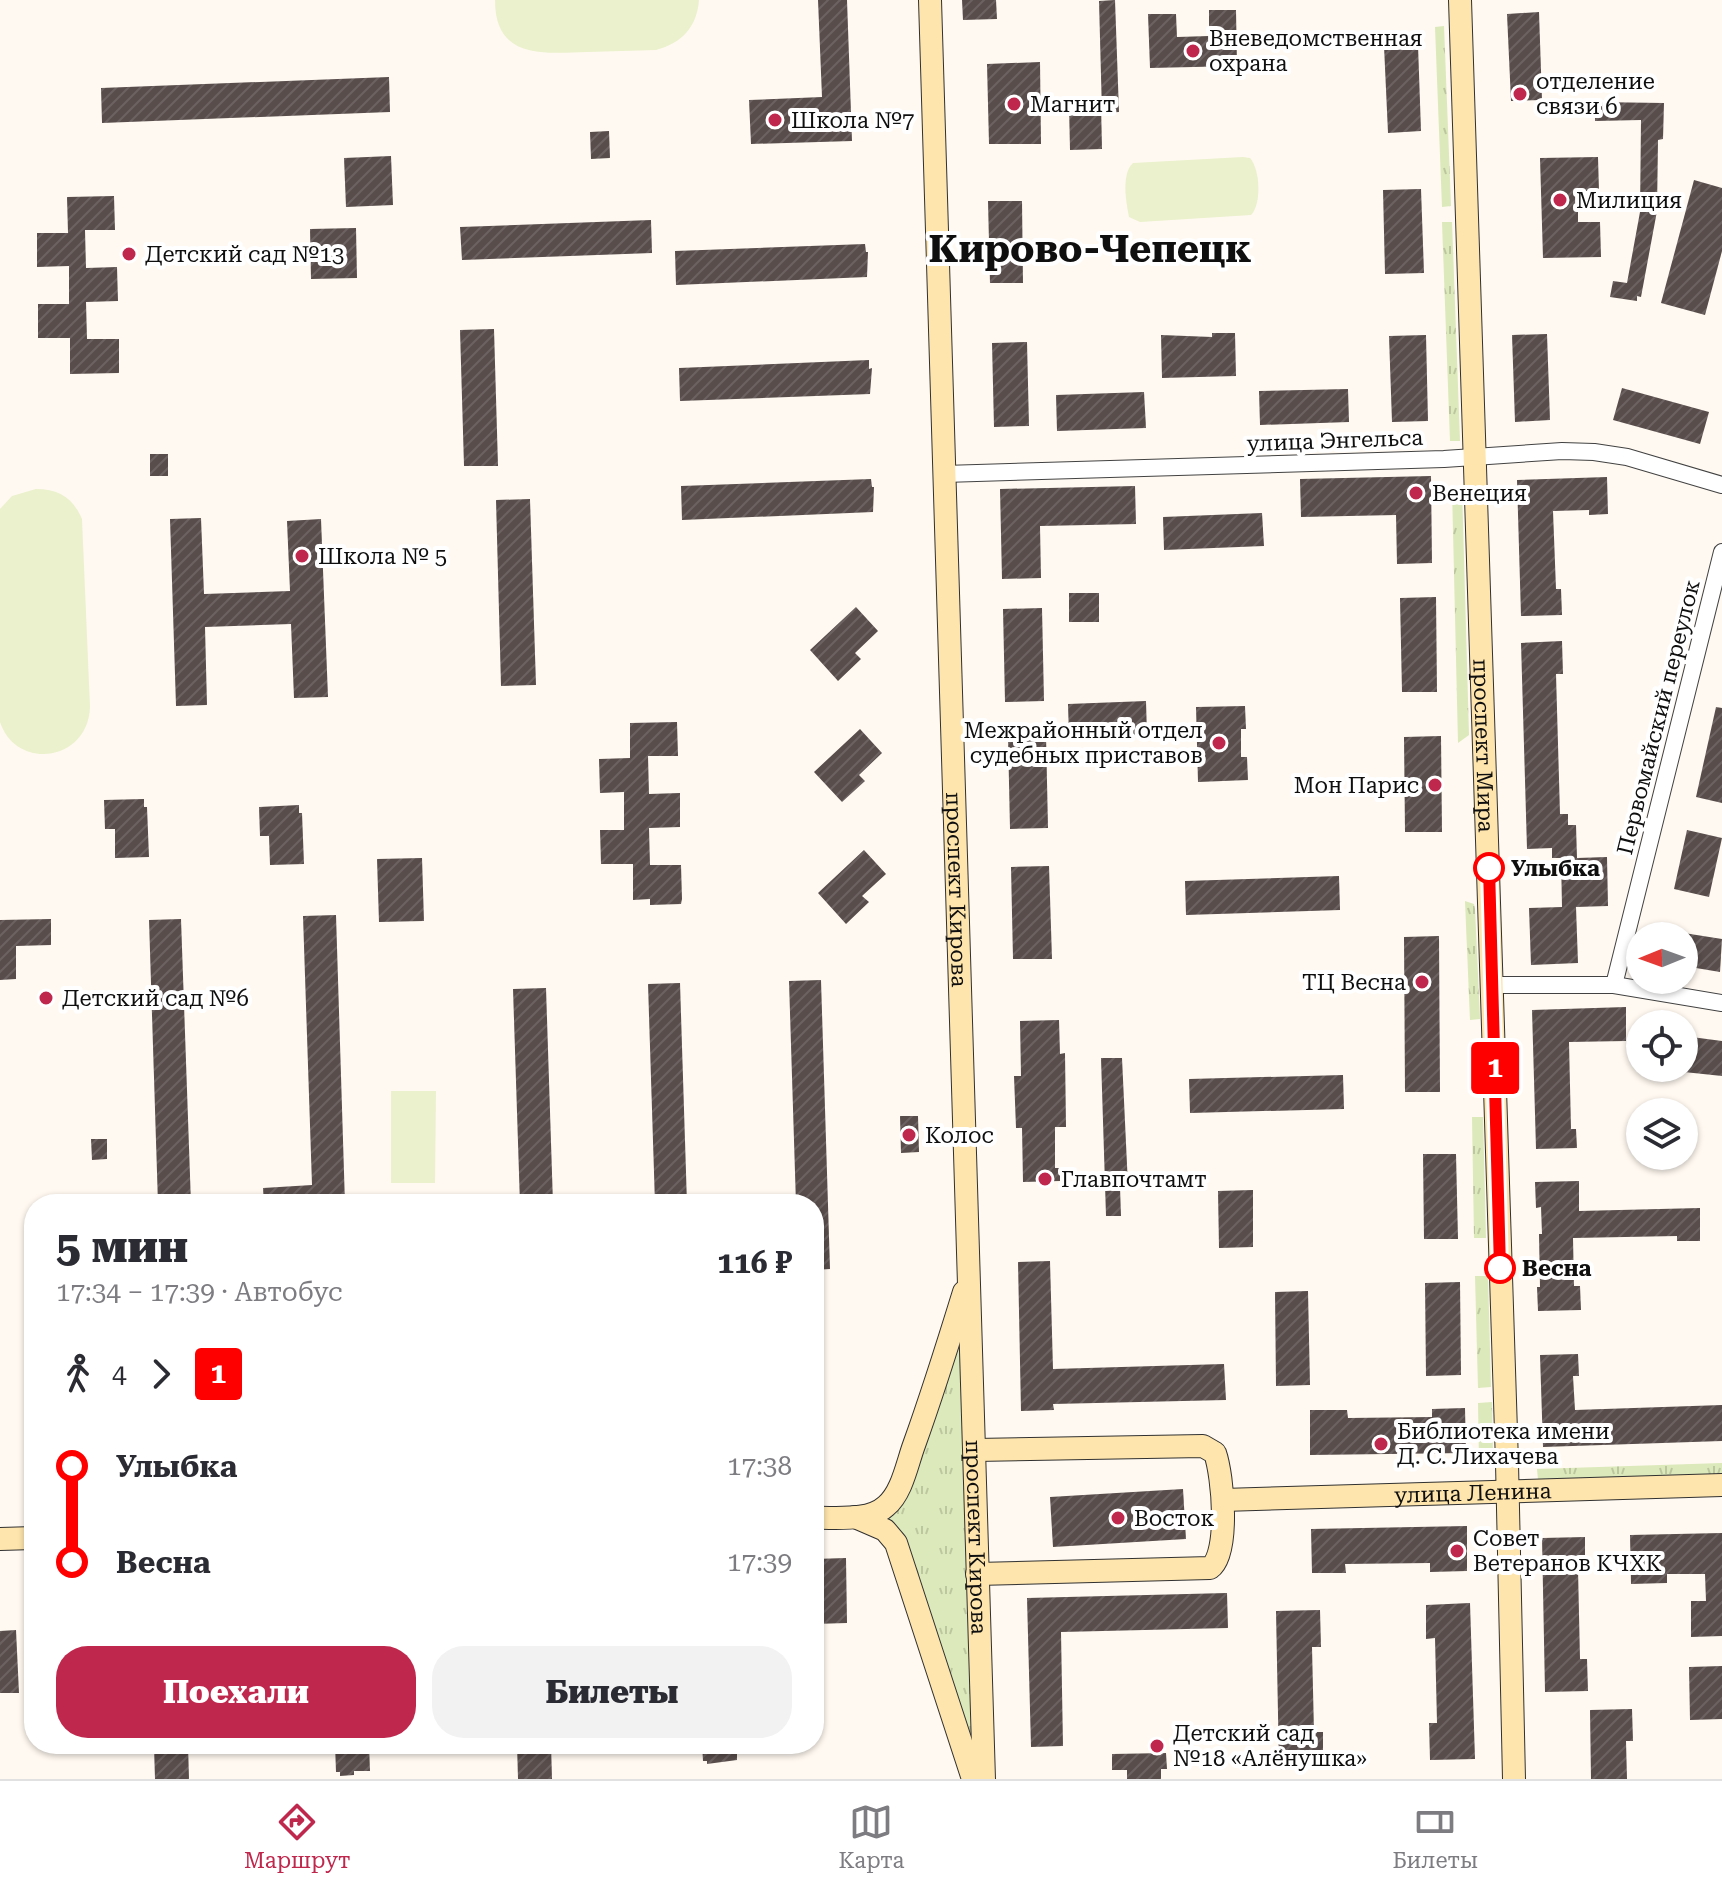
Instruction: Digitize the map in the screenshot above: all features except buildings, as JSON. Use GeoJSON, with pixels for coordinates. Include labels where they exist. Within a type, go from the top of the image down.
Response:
{"type":"FeatureCollection","features":[{"type":"Feature","properties":{"kind":"street","name":"проспект Кирова"},"geometry":{"type":"LineString","coordinates":[[930,0],[984,1779]]}},
{"type":"Feature","properties":{"kind":"street","name":"проспект Мира"},"geometry":{"type":"LineString","coordinates":[[1460,0],[1514,1779]]}},
{"type":"Feature","properties":{"kind":"street","name":"улица Энгельса"},"geometry":{"type":"LineString","coordinates":[[944,474],[1594,452],[1627,457],[1722,485]]}},
{"type":"Feature","properties":{"kind":"street","name":"Первомайский переулок"},"geometry":{"type":"LineString","coordinates":[[1614,985],[1722,552]]}},
{"type":"Feature","properties":{"kind":"street"},"geometry":{"type":"LineString","coordinates":[[1492,985],[1614,985],[1722,1003]]}},
{"type":"Feature","properties":{"kind":"street"},"geometry":{"type":"LineString","coordinates":[[824,1518],[855,1517],[884,1508],[897,1491],[970,1274]]}},
{"type":"Feature","properties":{"kind":"street"},"geometry":{"type":"LineString","coordinates":[[975,1450],[1209,1447],[1218,1460],[1223,1500],[1218,1554],[1216,1564],[1210,1568],[977,1574]]}},
{"type":"Feature","properties":{"kind":"street","name":"улица Ленина"},"geometry":{"type":"LineString","coordinates":[[1223,1500],[1722,1485]]}},
{"type":"Feature","properties":{"kind":"street"},"geometry":{"type":"LineString","coordinates":[[855,1517],[885,1530],[896,1543],[973,1779]]}},
{"type":"Feature","properties":{"kind":"street"},"geometry":{"type":"LineString","coordinates":[[0,1539],[24,1538]]}},
{"type":"Feature","properties":{"kind":"green space"},"geometry":{"type":"Polygon","coordinates":[[[495,0],[699,0],[691,26],[681,38],[665,47],[656,50],[554,53],[525,49],[513,43],[503,34],[497,20],[495,0]]]}},
{"type":"Feature","properties":{"kind":"green space"},"geometry":{"type":"Polygon","coordinates":[[[1444,26],[1451,206],[1442,207],[1435,27],[1444,26]]]}},
{"type":"Feature","properties":{"kind":"green space"},"geometry":{"type":"Polygon","coordinates":[[[1250,158],[1258,178],[1257,203],[1251,215],[1140,222],[1129,217],[1126,181],[1133,163],[1250,158]]]}},
{"type":"Feature","properties":{"kind":"green space"},"geometry":{"type":"Polygon","coordinates":[[[1442,222],[1452,222],[1460,441],[1450,441],[1442,222]]]}},
{"type":"Feature","properties":{"kind":"green space"},"geometry":{"type":"Polygon","coordinates":[[[1452,488],[1462,488],[1469,735],[1458,743],[1452,488]]]}},
{"type":"Feature","properties":{"kind":"green space"},"geometry":{"type":"Polygon","coordinates":[[[36,489],[64,496],[82,519],[90,707],[86,725],[77,739],[65,749],[50,754],[21,748],[8,738],[0,722],[0,509],[12,496],[36,489]]]}},
{"type":"Feature","properties":{"kind":"green space"},"geometry":{"type":"Polygon","coordinates":[[[1465,901],[1474,904],[1475,909],[1480,1019],[1470,1020],[1465,901]]]}},
{"type":"Feature","properties":{"kind":"green space"},"geometry":{"type":"Polygon","coordinates":[[[391,1091],[436,1091],[435,1183],[391,1183],[391,1091]]]}},
{"type":"Feature","properties":{"kind":"green space"},"geometry":{"type":"Polygon","coordinates":[[[1472,1117],[1483,1117],[1486,1238],[1474,1238],[1472,1117]]]}},
{"type":"Feature","properties":{"kind":"green space"},"geometry":{"type":"Polygon","coordinates":[[[970,1274],[984,1779],[902,1557],[868,1514],[884,1508],[970,1274]]]}},
{"type":"Feature","properties":{"kind":"green space"},"geometry":{"type":"Polygon","coordinates":[[[1475,1276],[1488,1276],[1491,1387],[1478,1388],[1475,1276]]]}},
{"type":"Feature","properties":{"kind":"green space"},"geometry":{"type":"Polygon","coordinates":[[[1492,1402],[1493,1459],[1479,1459],[1478,1403],[1492,1402]]]}},
{"type":"Feature","properties":{"kind":"green space"},"geometry":{"type":"Polygon","coordinates":[[[1722,1463],[1722,1476],[1538,1480],[1537,1469],[1722,1463]]]}},
{"type":"Feature","properties":{"kind":"bus line","name":"1"},"geometry":{"type":"LineString","coordinates":[[1489,868],[1500,1268]]}},
{"type":"Feature","properties":{"kind":"place","name":"Вневедомственная охрана"},"geometry":{"type":"Point","coordinates":[1193,51]}},
{"type":"Feature","properties":{"kind":"place","name":"отделение связи 6"},"geometry":{"type":"Point","coordinates":[1520,94]}},
{"type":"Feature","properties":{"kind":"place","name":"Магнит"},"geometry":{"type":"Point","coordinates":[1014,104]}},
{"type":"Feature","properties":{"kind":"place","name":"Школа №7"},"geometry":{"type":"Point","coordinates":[775,120]}},
{"type":"Feature","properties":{"kind":"place","name":"Милиция"},"geometry":{"type":"Point","coordinates":[1560,200]}},
{"type":"Feature","properties":{"kind":"place","name":"Детский сад №13"},"geometry":{"type":"Point","coordinates":[129,254]}},
{"type":"Feature","properties":{"kind":"place","name":"Венеция"},"geometry":{"type":"Point","coordinates":[1416,493]}},
{"type":"Feature","properties":{"kind":"place","name":"Школа № 5"},"geometry":{"type":"Point","coordinates":[302,556]}},
{"type":"Feature","properties":{"kind":"place","name":"Межрайонный отдел судебных приставов"},"geometry":{"type":"Point","coordinates":[1219,743]}},
{"type":"Feature","properties":{"kind":"place","name":"Мон Парис"},"geometry":{"type":"Point","coordinates":[1435,785]}},
{"type":"Feature","properties":{"kind":"place","name":"Улыбка"},"geometry":{"type":"Point","coordinates":[1489,868]}},
{"type":"Feature","properties":{"kind":"place","name":"ТЦ Весна"},"geometry":{"type":"Point","coordinates":[1422,982]}},
{"type":"Feature","properties":{"kind":"place","name":"Детский сад №6"},"geometry":{"type":"Point","coordinates":[46,998]}},
{"type":"Feature","properties":{"kind":"place","name":"Колос"},"geometry":{"type":"Point","coordinates":[909,1135]}},
{"type":"Feature","properties":{"kind":"place","name":"Главпочтамт"},"geometry":{"type":"Point","coordinates":[1045,1179]}},
{"type":"Feature","properties":{"kind":"place","name":"Весна"},"geometry":{"type":"Point","coordinates":[1500,1268]}},
{"type":"Feature","properties":{"kind":"place","name":"Библиотека имени Д. С. Лихачева"},"geometry":{"type":"Point","coordinates":[1381,1444]}},
{"type":"Feature","properties":{"kind":"place","name":"Восток"},"geometry":{"type":"Point","coordinates":[1118,1518]}},
{"type":"Feature","properties":{"kind":"place","name":"Совет Ветеранов КЧХК"},"geometry":{"type":"Point","coordinates":[1457,1551]}},
{"type":"Feature","properties":{"kind":"place","name":"Детский сад №18 «Алёнушка»"},"geometry":{"type":"Point","coordinates":[1157,1746]}},
{"type":"Feature","properties":{"kind":"district","name":"Кирово-Чепецк"},"geometry":{"type":"Point","coordinates":[1090,249]}}]}
